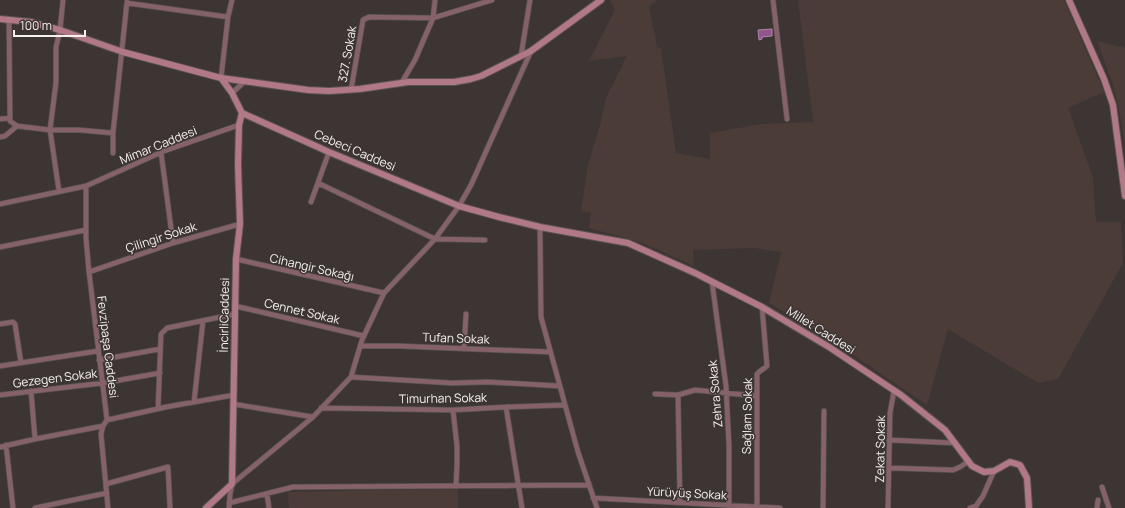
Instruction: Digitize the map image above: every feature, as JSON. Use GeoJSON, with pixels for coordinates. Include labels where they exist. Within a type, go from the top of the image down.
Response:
{"type":"FeatureCollection","features":[{"type":"Feature","properties":{"kind":"street"},"geometry":{"type":"LineString","coordinates":[[0,204],[59,191],[50,130],[56,82],[56,47],[60,30],[63,0]]}},
{"type":"Feature","properties":{"kind":"street"},"geometry":{"type":"LineString","coordinates":[[232,0],[228,17],[221,78],[232,93],[242,113]]}},
{"type":"Feature","properties":{"kind":"street"},"geometry":{"type":"LineString","coordinates":[[402,82],[415,60],[433,18],[435,0]]}},
{"type":"Feature","properties":{"kind":"street"},"geometry":{"type":"LineString","coordinates":[[433,18],[492,0]]}},
{"type":"Feature","properties":{"kind":"street"},"geometry":{"type":"LineString","coordinates":[[521,56],[530,0]]}},
{"type":"Feature","properties":{"kind":"street"},"geometry":{"type":"LineString","coordinates":[[0,18],[31,22],[60,30],[122,52],[221,78],[308,90],[329,91],[350,90],[402,82],[454,82],[481,76],[531,51],[601,0]]}},
{"type":"Feature","properties":{"kind":"street"},"geometry":{"type":"LineString","coordinates":[[773,0],[787,119]]}},
{"type":"Feature","properties":{"kind":"street"},"geometry":{"type":"LineString","coordinates":[[1069,0],[1104,79],[1113,105],[1125,196]]}},
{"type":"Feature","properties":{"kind":"street"},"geometry":{"type":"LineString","coordinates":[[113,153],[113,133],[127,1],[228,17]]}},
{"type":"Feature","properties":{"kind":"street","name":"327. Sokak"},"geometry":{"type":"LineString","coordinates":[[350,90],[363,20],[369,17],[433,18]]}},
{"type":"Feature","properties":{"kind":"street"},"geometry":{"type":"LineString","coordinates":[[8,20],[10,121],[17,126],[50,130],[79,130],[113,133]]}},
{"type":"Feature","properties":{"kind":"street"},"geometry":{"type":"LineString","coordinates":[[206,508],[232,484],[313,417],[351,377],[360,346],[384,293],[435,239],[459,206],[471,184],[531,51]]}},
{"type":"Feature","properties":{"kind":"street"},"geometry":{"type":"LineString","coordinates":[[232,93],[245,81]]}},
{"type":"Feature","properties":{"kind":"street","name":"Cebeci Caddesi"},"geometry":{"type":"LineString","coordinates":[[242,113],[329,152],[459,206],[540,227]]}},
{"type":"Feature","properties":{"kind":"street","name":"İncirliCaddesi"},"geometry":{"type":"LineString","coordinates":[[232,484],[236,259],[240,224],[238,165],[239,125],[242,113]]}},
{"type":"Feature","properties":{"kind":"street"},"geometry":{"type":"LineString","coordinates":[[0,119],[10,118]]}},
{"type":"Feature","properties":{"kind":"street","name":"Mimar Caddesi"},"geometry":{"type":"LineString","coordinates":[[59,191],[86,186],[161,152],[239,125]]}},
{"type":"Feature","properties":{"kind":"street"},"geometry":{"type":"LineString","coordinates":[[0,137],[5,136],[17,126]]}},
{"type":"Feature","properties":{"kind":"street"},"geometry":{"type":"LineString","coordinates":[[161,152],[173,243]]}},
{"type":"Feature","properties":{"kind":"street"},"geometry":{"type":"LineString","coordinates":[[311,202],[329,152]]}},
{"type":"Feature","properties":{"kind":"street"},"geometry":{"type":"LineString","coordinates":[[318,183],[435,239],[485,240]]}},
{"type":"Feature","properties":{"kind":"street","name":"Fevzipaşa Caddesi"},"geometry":{"type":"LineString","coordinates":[[86,186],[86,238],[106,420]]}},
{"type":"Feature","properties":{"kind":"street","name":"Çilingir Sokak"},"geometry":{"type":"LineString","coordinates":[[89,272],[173,243],[240,224]]}},
{"type":"Feature","properties":{"kind":"street"},"geometry":{"type":"LineString","coordinates":[[540,227],[541,317],[578,452],[597,508]]}},
{"type":"Feature","properties":{"kind":"street","name":"Millet Caddesi"},"geometry":{"type":"LineString","coordinates":[[540,227],[628,243],[695,272],[762,307],[829,347],[894,391],[945,430],[972,466],[984,472],[994,471]]}},
{"type":"Feature","properties":{"kind":"street"},"geometry":{"type":"LineString","coordinates":[[0,247],[86,230]]}},
{"type":"Feature","properties":{"kind":"street","name":"Cihangir Sokağı"},"geometry":{"type":"LineString","coordinates":[[236,259],[384,293]]}},
{"type":"Feature","properties":{"kind":"street","name":"Zehra Sokak"},"geometry":{"type":"LineString","coordinates":[[712,282],[726,393],[729,446],[729,506]]}},
{"type":"Feature","properties":{"kind":"street","name":"Cennet Sokak"},"geometry":{"type":"LineString","coordinates":[[235,306],[364,336]]}},
{"type":"Feature","properties":{"kind":"street","name":"Sağlam Sokak"},"geometry":{"type":"LineString","coordinates":[[757,507],[757,374],[760,370],[767,366],[762,307]]}},
{"type":"Feature","properties":{"kind":"street"},"geometry":{"type":"LineString","coordinates":[[158,409],[161,334],[167,328],[235,314]]}},
{"type":"Feature","properties":{"kind":"street"},"geometry":{"type":"LineString","coordinates":[[464,349],[466,314]]}},
{"type":"Feature","properties":{"kind":"street"},"geometry":{"type":"LineString","coordinates":[[194,402],[203,321]]}},
{"type":"Feature","properties":{"kind":"street"},"geometry":{"type":"LineString","coordinates":[[0,324],[13,322],[15,324],[21,363]]}},
{"type":"Feature","properties":{"kind":"street","name":"Tufan Sokak"},"geometry":{"type":"LineString","coordinates":[[360,346],[550,352]]}},
{"type":"Feature","properties":{"kind":"street"},"geometry":{"type":"LineString","coordinates":[[99,360],[160,349]]}},
{"type":"Feature","properties":{"kind":"street"},"geometry":{"type":"LineString","coordinates":[[0,366],[98,351]]}},
{"type":"Feature","properties":{"kind":"street","name":"Gezegen Sokak"},"geometry":{"type":"LineString","coordinates":[[0,395],[103,383],[160,373]]}},
{"type":"Feature","properties":{"kind":"street"},"geometry":{"type":"LineString","coordinates":[[351,377],[452,383],[488,382],[560,386]]}},
{"type":"Feature","properties":{"kind":"street"},"geometry":{"type":"LineString","coordinates":[[655,394],[678,395],[695,390],[757,396]]}},
{"type":"Feature","properties":{"kind":"street"},"geometry":{"type":"LineString","coordinates":[[31,391],[35,439]]}},
{"type":"Feature","properties":{"kind":"street","name":"Zekat Sokak"},"geometry":{"type":"LineString","coordinates":[[888,508],[890,413],[894,391]]}},
{"type":"Feature","properties":{"kind":"street"},"geometry":{"type":"LineString","coordinates":[[108,508],[101,434],[106,420],[234,395]]}},
{"type":"Feature","properties":{"kind":"street"},"geometry":{"type":"LineString","coordinates":[[678,395],[680,503]]}},
{"type":"Feature","properties":{"kind":"street"},"geometry":{"type":"LineString","coordinates":[[233,404],[313,417]]}},
{"type":"Feature","properties":{"kind":"street","name":"Timurhan Sokak"},"geometry":{"type":"LineString","coordinates":[[321,408],[453,410],[565,406]]}},
{"type":"Feature","properties":{"kind":"street"},"geometry":{"type":"LineString","coordinates":[[506,407],[522,508]]}},
{"type":"Feature","properties":{"kind":"street"},"geometry":{"type":"LineString","coordinates":[[453,410],[457,446],[456,486]]}},
{"type":"Feature","properties":{"kind":"street"},"geometry":{"type":"LineString","coordinates":[[823,508],[824,411]]}},
{"type":"Feature","properties":{"kind":"street"},"geometry":{"type":"LineString","coordinates":[[0,447],[103,426]]}},
{"type":"Feature","properties":{"kind":"street"},"geometry":{"type":"LineString","coordinates":[[889,440],[955,443]]}},
{"type":"Feature","properties":{"kind":"street"},"geometry":{"type":"LineString","coordinates":[[6,445],[13,508]]}},
{"type":"Feature","properties":{"kind":"street"},"geometry":{"type":"LineString","coordinates":[[890,468],[953,470],[969,461]]}},
{"type":"Feature","properties":{"kind":"street"},"geometry":{"type":"LineString","coordinates":[[970,508],[976,506],[983,496],[994,471],[1010,462],[1020,465],[1027,478],[1029,508]]}},
{"type":"Feature","properties":{"kind":"street"},"geometry":{"type":"LineString","coordinates":[[106,484],[168,467],[170,508]]}},
{"type":"Feature","properties":{"kind":"street"},"geometry":{"type":"LineString","coordinates":[[232,484],[229,505],[293,487],[589,485]]}},
{"type":"Feature","properties":{"kind":"street"},"geometry":{"type":"LineString","coordinates":[[1102,487],[1109,508]]}},
{"type":"Feature","properties":{"kind":"street"},"geometry":{"type":"LineString","coordinates":[[35,508],[107,493]]}},
{"type":"Feature","properties":{"kind":"street"},"geometry":{"type":"LineString","coordinates":[[267,494],[268,508]]}},
{"type":"Feature","properties":{"kind":"street","name":"Yürüyüş Sokak"},"geometry":{"type":"LineString","coordinates":[[593,498],[680,503],[719,507],[780,508]]}},
{"type":"Feature","properties":{"kind":"street"},"geometry":{"type":"LineString","coordinates":[[1097,508],[1098,500]]}},
{"type":"Feature","properties":{"kind":"shaded area"},"geometry":{"type":"Polygon","coordinates":[[[610,0],[658,0],[649,6],[657,47],[661,48],[676,153],[710,159],[710,133],[761,124],[813,122],[798,0],[1064,0],[1104,92],[1068,108],[1093,177],[1096,222],[1121,222],[1123,263],[1058,379],[1038,383],[948,329],[927,405],[821,333],[769,303],[781,252],[754,248],[693,250],[694,266],[643,243],[589,228],[591,213],[581,211],[588,165],[600,125],[606,98],[627,56],[589,61],[615,10],[610,0]]]}},
{"type":"Feature","properties":{"kind":"shaded area"},"geometry":{"type":"Polygon","coordinates":[[[772,29],[772,36],[762,37],[762,39],[759,40],[758,30],[772,29]]]}},
{"type":"Feature","properties":{"kind":"shaded area"},"geometry":{"type":"Polygon","coordinates":[[[1097,41],[1125,48],[1125,145],[1113,85],[1097,41]]]}},
{"type":"Feature","properties":{"kind":"shaded area"},"geometry":{"type":"Polygon","coordinates":[[[458,489],[458,508],[289,508],[288,492],[458,489]]]}}]}
